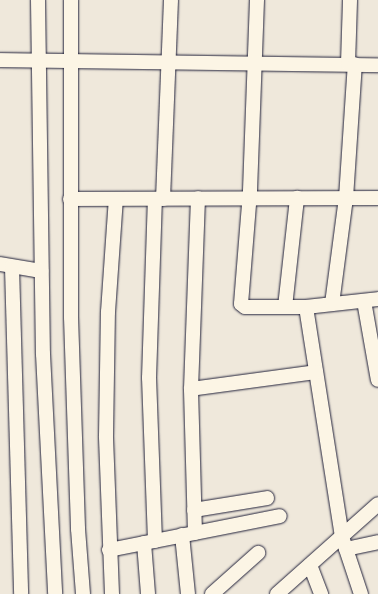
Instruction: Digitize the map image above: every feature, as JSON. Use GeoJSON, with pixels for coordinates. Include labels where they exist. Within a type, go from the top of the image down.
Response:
{"type":"FeatureCollection","features":[{"type":"Feature","properties":{"kind":"street"},"geometry":{"type":"LineString","coordinates":[[38,0],[37,61],[41,272],[55,594]]}},
{"type":"Feature","properties":{"kind":"street"},"geometry":{"type":"LineString","coordinates":[[71,0],[71,317],[78,529],[83,594]]}},
{"type":"Feature","properties":{"kind":"street"},"geometry":{"type":"LineString","coordinates":[[148,594],[149,378],[171,0]]}},
{"type":"Feature","properties":{"kind":"street"},"geometry":{"type":"LineString","coordinates":[[256,0],[256,62],[250,198],[241,304],[245,307],[285,308],[378,299]]}},
{"type":"Feature","properties":{"kind":"street"},"geometry":{"type":"LineString","coordinates":[[332,304],[346,198],[351,64],[350,0]]}},
{"type":"Feature","properties":{"kind":"street"},"geometry":{"type":"LineString","coordinates":[[0,60],[71,62],[168,61],[378,64]]}},
{"type":"Feature","properties":{"kind":"street"},"geometry":{"type":"LineString","coordinates":[[188,594],[189,534],[194,510],[191,389],[198,198]]}},
{"type":"Feature","properties":{"kind":"street"},"geometry":{"type":"LineString","coordinates":[[285,308],[297,198]]}},
{"type":"Feature","properties":{"kind":"street"},"geometry":{"type":"LineString","coordinates":[[70,199],[378,198]]}},
{"type":"Feature","properties":{"kind":"street"},"geometry":{"type":"LineString","coordinates":[[112,594],[109,550],[106,436],[108,312],[116,199]]}},
{"type":"Feature","properties":{"kind":"street"},"geometry":{"type":"LineString","coordinates":[[21,594],[6,266],[41,272]]}},
{"type":"Feature","properties":{"kind":"street"},"geometry":{"type":"LineString","coordinates":[[364,301],[378,380]]}},
{"type":"Feature","properties":{"kind":"street"},"geometry":{"type":"LineString","coordinates":[[306,307],[344,543],[361,594]]}},
{"type":"Feature","properties":{"kind":"street"},"geometry":{"type":"LineString","coordinates":[[191,389],[316,372]]}},
{"type":"Feature","properties":{"kind":"street"},"geometry":{"type":"LineString","coordinates":[[194,510],[267,498]]}},
{"type":"Feature","properties":{"kind":"street"},"geometry":{"type":"LineString","coordinates":[[277,594],[310,565],[344,543],[378,504]]}},
{"type":"Feature","properties":{"kind":"street"},"geometry":{"type":"LineString","coordinates":[[109,550],[280,516]]}},
{"type":"Feature","properties":{"kind":"street"},"geometry":{"type":"LineString","coordinates":[[344,543],[378,542]]}},
{"type":"Feature","properties":{"kind":"street"},"geometry":{"type":"LineString","coordinates":[[212,594],[258,553]]}},
{"type":"Feature","properties":{"kind":"street"},"geometry":{"type":"LineString","coordinates":[[310,565],[321,594]]}}]}
